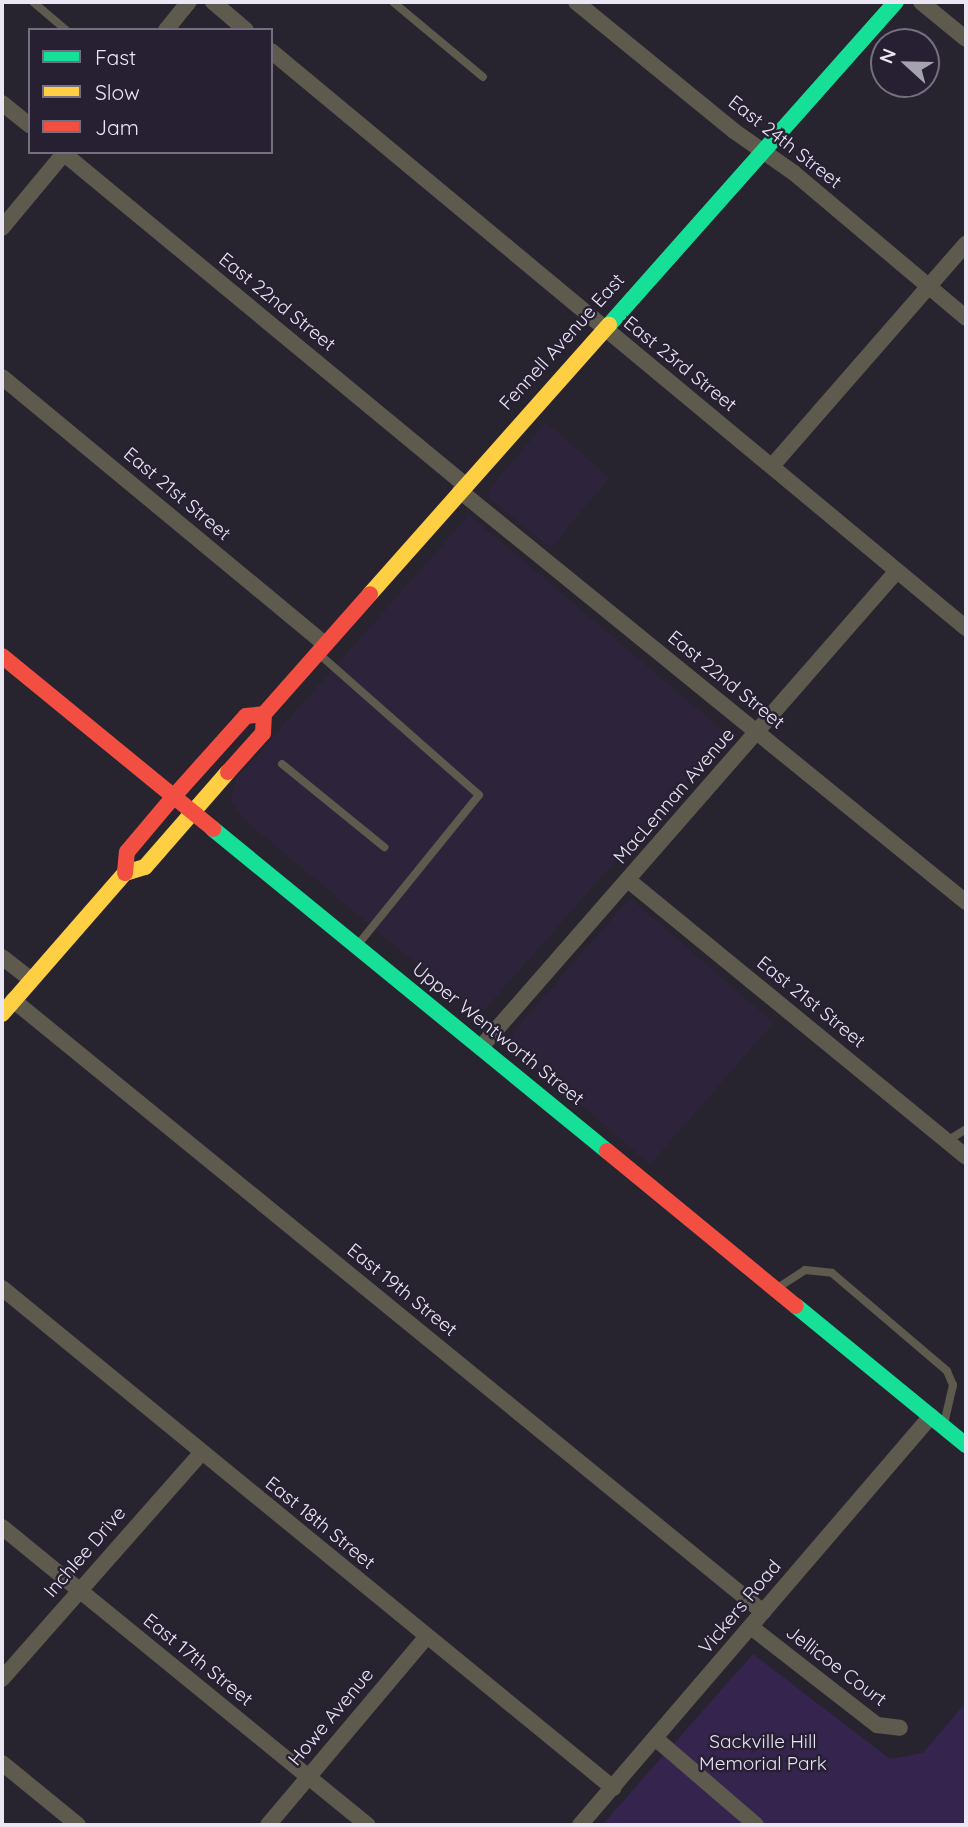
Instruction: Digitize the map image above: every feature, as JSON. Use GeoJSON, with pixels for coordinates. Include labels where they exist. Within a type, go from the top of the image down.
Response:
{"type":"FeatureCollection","features":[{"type":"Feature","properties":{"kind":"main road","name":"Fennell Avenue East"},"geometry":{"type":"LineString","coordinates":[[2,1014],[125,873],[145,867],[264,733],[264,714],[602,328],[896,2]]}},
{"type":"Feature","properties":{"kind":"main road","name":"Upper Wentworth Street"},"geometry":{"type":"LineString","coordinates":[[2,656],[176,795],[966,1445]]}},
{"type":"Feature","properties":{"kind":"main road","name":"Fennell Avenue East"},"geometry":{"type":"LineString","coordinates":[[125,873],[127,852],[176,795],[246,716],[264,714]]}},
{"type":"Feature","properties":{"kind":"street"},"geometry":{"type":"LineString","coordinates":[[168,28],[190,2]]}},
{"type":"Feature","properties":{"kind":"street"},"geometry":{"type":"LineString","coordinates":[[213,2],[244,28]]}},
{"type":"Feature","properties":{"kind":"street","name":"East 24th Street"},"geometry":{"type":"LineString","coordinates":[[576,2],[966,318]]}},
{"type":"Feature","properties":{"kind":"street"},"geometry":{"type":"LineString","coordinates":[[921,2],[966,39]]}},
{"type":"Feature","properties":{"kind":"street","name":"East 23rd Street"},"geometry":{"type":"LineString","coordinates":[[273,53],[966,628]]}},
{"type":"Feature","properties":{"kind":"street"},"geometry":{"type":"LineString","coordinates":[[2,103],[28,124]]}},
{"type":"Feature","properties":{"kind":"street"},"geometry":{"type":"LineString","coordinates":[[2,228],[62,154]]}},
{"type":"Feature","properties":{"kind":"street","name":"East 22nd Street"},"geometry":{"type":"LineString","coordinates":[[64,154],[462,488],[966,902]]}},
{"type":"Feature","properties":{"kind":"street"},"geometry":{"type":"LineString","coordinates":[[772,466],[966,243]]}},
{"type":"Feature","properties":{"kind":"street","name":"East 21st Street"},"geometry":{"type":"LineString","coordinates":[[2,377],[321,649]]}},
{"type":"Feature","properties":{"kind":"street","name":"MacLennan Avenue"},"geometry":{"type":"LineString","coordinates":[[481,1047],[897,570]]}},
{"type":"Feature","properties":{"kind":"street","name":"East 21st Street"},"geometry":{"type":"LineString","coordinates":[[628,880],[966,1157]]}},
{"type":"Feature","properties":{"kind":"street"},"geometry":{"type":"LineString","coordinates":[[2,957],[31,980]]}},
{"type":"Feature","properties":{"kind":"street","name":"East 19th Street"},"geometry":{"type":"LineString","coordinates":[[13,1000],[763,1612]]}},
{"type":"Feature","properties":{"kind":"street","name":"East 18th Street"},"geometry":{"type":"LineString","coordinates":[[2,1288],[613,1788]]}},
{"type":"Feature","properties":{"kind":"street","name":"Vickers Road"},"geometry":{"type":"LineString","coordinates":[[580,1825],[763,1612],[937,1421]]}},
{"type":"Feature","properties":{"kind":"street","name":"Inchlee Drive"},"geometry":{"type":"LineString","coordinates":[[2,1679],[201,1453]]}},
{"type":"Feature","properties":{"kind":"street","name":"East 17th Street"},"geometry":{"type":"LineString","coordinates":[[2,1527],[369,1825]]}},
{"type":"Feature","properties":{"kind":"street","name":"Jellicoe Court"},"geometry":{"type":"LineString","coordinates":[[751,1627],[877,1725],[900,1728]]}},
{"type":"Feature","properties":{"kind":"street","name":"Howe Avenue"},"geometry":{"type":"LineString","coordinates":[[268,1825],[427,1636]]}},
{"type":"Feature","properties":{"kind":"street"},"geometry":{"type":"LineString","coordinates":[[655,1738],[756,1825]]}},
{"type":"Feature","properties":{"kind":"street"},"geometry":{"type":"LineString","coordinates":[[2,1763],[78,1825]]}},
{"type":"Feature","properties":{"kind":"lane"},"geometry":{"type":"LineString","coordinates":[[33,2],[64,28]]}},
{"type":"Feature","properties":{"kind":"lane"},"geometry":{"type":"LineString","coordinates":[[393,2],[483,77]]}},
{"type":"Feature","properties":{"kind":"lane"},"geometry":{"type":"LineString","coordinates":[[321,649],[479,795],[357,946]]}},
{"type":"Feature","properties":{"kind":"lane"},"geometry":{"type":"LineString","coordinates":[[282,764],[384,848]]}},
{"type":"Feature","properties":{"kind":"lane"},"geometry":{"type":"LineString","coordinates":[[947,1141],[966,1129]]}},
{"type":"Feature","properties":{"kind":"lane"},"geometry":{"type":"LineString","coordinates":[[775,1290],[805,1270],[831,1273],[947,1371],[953,1385],[937,1421]]}},
{"type":"Feature","properties":{"kind":"shaded area"},"geometry":{"type":"Polygon","coordinates":[[[546,422],[609,478],[551,548],[491,499],[489,489],[546,422]]]}},
{"type":"Feature","properties":{"kind":"shaded area"},"geometry":{"type":"Polygon","coordinates":[[[469,515],[727,734],[479,1016],[247,822],[230,802],[236,779],[469,515]]]}},
{"type":"Feature","properties":{"kind":"shaded area"},"geometry":{"type":"Polygon","coordinates":[[[630,898],[773,1023],[650,1165],[507,1040],[630,898]]]}},
{"type":"Feature","properties":{"kind":"green space","name":"Sackville Hill Memorial Park"},"geometry":{"type":"Polygon","coordinates":[[[753,1654],[890,1759],[923,1753],[966,1702],[966,1825],[602,1825],[753,1654]]]}},
{"type":"Feature","properties":{"kind":"traffic: fast"},"geometry":{"type":"LineString","coordinates":[[609,325],[896,2]]}},
{"type":"Feature","properties":{"kind":"traffic: fast"},"geometry":{"type":"LineString","coordinates":[[213,829],[607,1151]]}},
{"type":"Feature","properties":{"kind":"traffic: fast"},"geometry":{"type":"LineString","coordinates":[[796,1306],[966,1445]]}},
{"type":"Feature","properties":{"kind":"traffic: slow"},"geometry":{"type":"LineString","coordinates":[[370,594],[609,325]]}},
{"type":"Feature","properties":{"kind":"traffic: slow"},"geometry":{"type":"LineString","coordinates":[[2,1014],[125,873],[145,867],[228,772]]}},
{"type":"Feature","properties":{"kind":"traffic: jam"},"geometry":{"type":"LineString","coordinates":[[228,772],[263,733],[264,714],[370,594]]}},
{"type":"Feature","properties":{"kind":"traffic: jam"},"geometry":{"type":"LineString","coordinates":[[2,656],[213,829]]}},
{"type":"Feature","properties":{"kind":"traffic: jam"},"geometry":{"type":"LineString","coordinates":[[125,873],[127,852],[175,795],[246,716],[264,714]]}},
{"type":"Feature","properties":{"kind":"traffic: jam"},"geometry":{"type":"LineString","coordinates":[[607,1151],[796,1306]]}}]}
